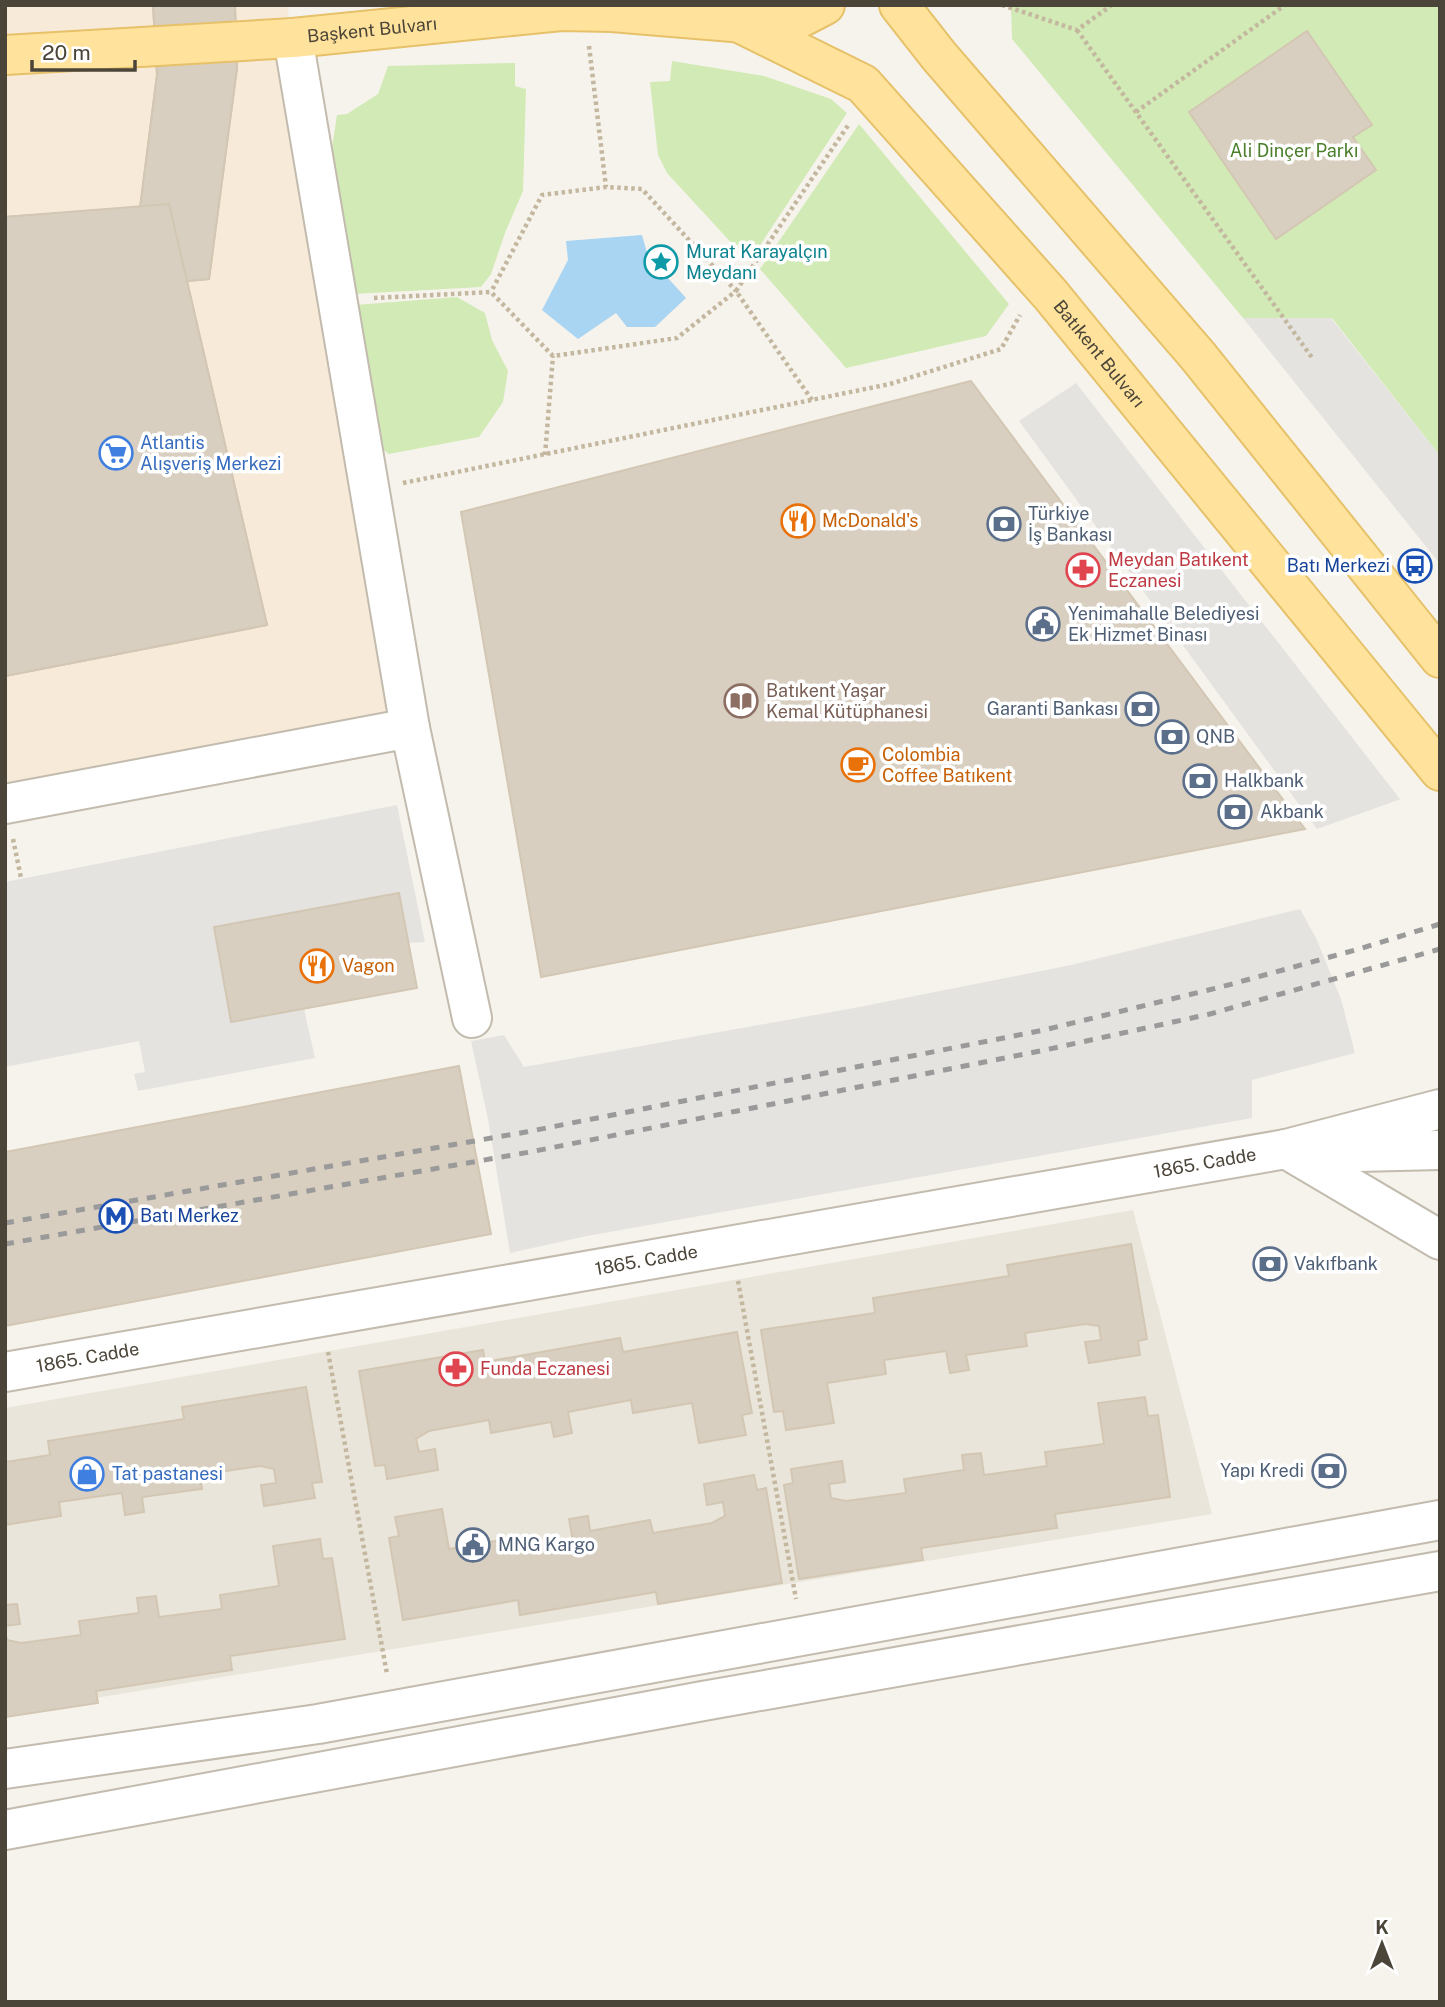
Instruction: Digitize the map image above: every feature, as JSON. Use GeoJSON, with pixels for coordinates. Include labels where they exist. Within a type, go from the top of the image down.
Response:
{"type":"FeatureCollection","features":[{"type":"Feature","properties":{"kind":"main road","name":"Batıkent Bulvarı"},"geometry":{"type":"LineString","coordinates":[[703,5],[863,84],[1051,294],[1440,771]]}},
{"type":"Feature","properties":{"kind":"main road","name":"Başkent Bulvarı"},"geometry":{"type":"LineString","coordinates":[[5,55],[293,38],[561,11],[611,12],[768,25],[798,19],[825,5]]}},
{"type":"Feature","properties":{"kind":"main road"},"geometry":{"type":"LineString","coordinates":[[899,5],[939,56],[1198,356],[1440,658]]}},
{"type":"Feature","properties":{"kind":"street"},"geometry":{"type":"LineString","coordinates":[[293,38],[410,728],[472,1018]]}},
{"type":"Feature","properties":{"kind":"street"},"geometry":{"type":"LineString","coordinates":[[5,804],[410,728]]}},
{"type":"Feature","properties":{"kind":"street","name":"1865. Cadde"},"geometry":{"type":"LineString","coordinates":[[5,1372],[1286,1149],[1440,1109]]}},
{"type":"Feature","properties":{"kind":"street"},"geometry":{"type":"LineString","coordinates":[[1286,1149],[1440,1240]]}},
{"type":"Feature","properties":{"kind":"street","name":"1865. Cadde"},"geometry":{"type":"LineString","coordinates":[[1286,1149],[1359,1152],[1440,1150]]}},
{"type":"Feature","properties":{"kind":"street"},"geometry":{"type":"LineString","coordinates":[[5,1769],[318,1724],[1440,1520]]}},
{"type":"Feature","properties":{"kind":"street"},"geometry":{"type":"LineString","coordinates":[[5,1829],[676,1706],[1440,1571]]}},
{"type":"Feature","properties":{"kind":"path"},"geometry":{"type":"LineString","coordinates":[[1002,5],[1077,30],[1313,359]]}},
{"type":"Feature","properties":{"kind":"path"},"geometry":{"type":"LineString","coordinates":[[1077,30],[1112,5]]}},
{"type":"Feature","properties":{"kind":"path"},"geometry":{"type":"LineString","coordinates":[[1136,112],[1285,5]]}},
{"type":"Feature","properties":{"kind":"path"},"geometry":{"type":"LineString","coordinates":[[589,42],[606,187]]}},
{"type":"Feature","properties":{"kind":"path"},"geometry":{"type":"LineString","coordinates":[[553,356],[677,338],[736,291],[855,114]]}},
{"type":"Feature","properties":{"kind":"path"},"geometry":{"type":"LineString","coordinates":[[491,292],[542,195],[606,187],[642,189],[736,291],[812,400]]}},
{"type":"Feature","properties":{"kind":"path"},"geometry":{"type":"LineString","coordinates":[[337,300],[491,292],[553,356],[545,455]]}},
{"type":"Feature","properties":{"kind":"path"},"geometry":{"type":"LineString","coordinates":[[369,490],[890,384],[1001,349],[1021,314],[1030,320]]}},
{"type":"Feature","properties":{"kind":"path"},"geometry":{"type":"LineString","coordinates":[[732,1245],[803,1636]]}},
{"type":"Feature","properties":{"kind":"path"},"geometry":{"type":"LineString","coordinates":[[322,1317],[394,1710]]}},
{"type":"Feature","properties":{"kind":"shaded area"},"geometry":{"type":"Polygon","coordinates":[[[5,5],[287,5],[410,728],[5,804],[5,5]]]}},
{"type":"Feature","properties":{"kind":"shaded area"},"geometry":{"type":"Polygon","coordinates":[[[1243,318],[1331,318],[1440,456],[1440,564],[1243,318]]]}},
{"type":"Feature","properties":{"kind":"shaded area"},"geometry":{"type":"Polygon","coordinates":[[[1076,383],[1401,799],[1317,829],[1019,421],[1076,383]]]}},
{"type":"Feature","properties":{"kind":"shaded area"},"geometry":{"type":"Polygon","coordinates":[[[397,805],[425,942],[408,943],[399,893],[214,928],[231,1022],[304,1009],[315,1058],[138,1091],[134,1074],[145,1072],[139,1041],[5,1067],[5,882],[397,805]]]}},
{"type":"Feature","properties":{"kind":"shaded area"},"geometry":{"type":"Polygon","coordinates":[[[1300,909],[1316,938],[1341,999],[1355,1053],[1252,1080],[1252,1118],[587,1236],[510,1253],[488,1119],[471,1041],[504,1035],[524,1067],[854,1008],[1071,965],[1300,909]]]}},
{"type":"Feature","properties":{"kind":"shaded area"},"geometry":{"type":"Polygon","coordinates":[[[1133,1210],[1212,1514],[5,1713],[5,1408],[1133,1210]]]}},
{"type":"Feature","properties":{"kind":"green space","name":"Ali Dinçer Parkı"},"geometry":{"type":"Polygon","coordinates":[[[1011,5],[1440,5],[1440,456],[1332,318],[1243,318],[1012,39],[1011,5]]]}},
{"type":"Feature","properties":{"kind":"green space"},"geometry":{"type":"Polygon","coordinates":[[[672,61],[764,76],[831,99],[847,113],[749,262],[667,173],[658,155],[650,82],[670,81],[672,61]]]}},
{"type":"Feature","properties":{"kind":"green space"},"geometry":{"type":"Polygon","coordinates":[[[515,63],[515,86],[526,89],[523,191],[491,274],[481,287],[353,294],[330,161],[337,115],[347,114],[378,94],[388,66],[515,63]]]}},
{"type":"Feature","properties":{"kind":"green space"},"geometry":{"type":"Polygon","coordinates":[[[859,124],[1009,304],[986,336],[846,368],[760,269],[859,124]]]}},
{"type":"Feature","properties":{"kind":"green space"},"geometry":{"type":"Polygon","coordinates":[[[457,297],[485,313],[492,340],[508,371],[503,402],[479,437],[389,454],[379,447],[355,305],[457,297]]]}},
{"type":"Feature","properties":{"kind":"water"},"geometry":{"type":"Polygon","coordinates":[[[642,235],[648,256],[686,298],[655,327],[627,327],[616,313],[578,339],[542,310],[568,260],[566,241],[642,235]]]}},
{"type":"Feature","properties":{"kind":"building","name":"Atlantis Alışveriş Merkezi"},"geometry":{"type":"Polygon","coordinates":[[[153,5],[235,5],[237,68],[209,279],[187,281],[267,625],[5,676],[5,217],[140,208],[157,75],[153,5]]]}},
{"type":"Feature","properties":{"kind":"building"},"geometry":{"type":"Polygon","coordinates":[[[153,5],[235,5],[237,68],[209,279],[187,281],[169,204],[140,208],[157,75],[153,5]]]}},
{"type":"Feature","properties":{"kind":"building"},"geometry":{"type":"Polygon","coordinates":[[[1307,31],[1372,125],[1353,137],[1376,170],[1276,239],[1189,112],[1307,31]]]}},
{"type":"Feature","properties":{"kind":"building","name":"Atlantis Alışveriş Merkezi"},"geometry":{"type":"Polygon","coordinates":[[[169,204],[267,625],[5,676],[5,217],[169,204]]]}},
{"type":"Feature","properties":{"kind":"building"},"geometry":{"type":"Polygon","coordinates":[[[971,381],[1305,829],[541,977],[461,512],[971,381]]]}},
{"type":"Feature","properties":{"kind":"building","name":"Vagon"},"geometry":{"type":"Polygon","coordinates":[[[399,893],[417,988],[231,1022],[214,927],[399,893]]]}},
{"type":"Feature","properties":{"kind":"building"},"geometry":{"type":"Polygon","coordinates":[[[459,1066],[491,1234],[5,1326],[5,1152],[459,1066]]]}},
{"type":"Feature","properties":{"kind":"building"},"geometry":{"type":"Polygon","coordinates":[[[1131,1244],[1147,1339],[1138,1341],[1140,1355],[1089,1363],[1085,1342],[1101,1340],[1099,1326],[1085,1324],[1025,1333],[1027,1346],[966,1355],[969,1370],[950,1373],[946,1351],[884,1360],[886,1374],[827,1383],[834,1423],[786,1430],[783,1411],[774,1412],[761,1330],[875,1313],[873,1298],[1009,1276],[1007,1265],[1131,1244]]]}},
{"type":"Feature","properties":{"kind":"building"},"geometry":{"type":"Polygon","coordinates":[[[737,1332],[752,1413],[742,1415],[746,1435],[699,1443],[692,1403],[633,1413],[631,1400],[568,1412],[572,1433],[554,1437],[551,1422],[491,1433],[489,1420],[429,1431],[416,1439],[419,1452],[435,1449],[438,1470],[387,1479],[385,1465],[375,1466],[359,1371],[483,1350],[485,1362],[620,1338],[623,1352],[737,1332]]]}},
{"type":"Feature","properties":{"kind":"building"},"geometry":{"type":"Polygon","coordinates":[[[306,1387],[322,1482],[312,1483],[315,1498],[264,1506],[261,1485],[276,1483],[274,1469],[260,1466],[200,1475],[202,1489],[142,1497],[144,1512],[125,1515],[122,1493],[59,1502],[61,1516],[5,1525],[5,1462],[50,1455],[48,1441],[184,1419],[182,1407],[306,1387]]]}},
{"type":"Feature","properties":{"kind":"building"},"geometry":{"type":"Polygon","coordinates":[[[1145,1397],[1148,1416],[1158,1415],[1170,1497],[1055,1514],[1057,1528],[921,1548],[923,1560],[799,1579],[784,1485],[793,1483],[791,1469],[842,1461],[845,1482],[829,1484],[831,1498],[846,1501],[906,1493],[904,1479],[964,1470],[962,1455],[981,1453],[984,1475],[1047,1466],[1045,1452],[1104,1444],[1098,1403],[1145,1397]]]}},
{"type":"Feature","properties":{"kind":"building"},"geometry":{"type":"Polygon","coordinates":[[[754,1475],[757,1490],[766,1488],[782,1583],[658,1604],[656,1592],[520,1615],[518,1600],[403,1620],[389,1538],[399,1536],[395,1517],[442,1509],[449,1549],[508,1539],[510,1552],[573,1541],[569,1519],[588,1516],[590,1531],[650,1520],[653,1533],[712,1523],[725,1516],[723,1502],[707,1505],[704,1484],[754,1475]]]}},
{"type":"Feature","properties":{"kind":"building"},"geometry":{"type":"Polygon","coordinates":[[[320,1539],[323,1559],[332,1558],[345,1639],[230,1656],[232,1670],[96,1691],[98,1703],[5,1717],[5,1632],[7,1640],[21,1643],[81,1635],[79,1621],[139,1613],[137,1598],[156,1596],[159,1617],[222,1609],[220,1595],[279,1586],[273,1546],[320,1539]]]}},
{"type":"Feature","properties":{"kind":"building"},"geometry":{"type":"Polygon","coordinates":[[[17,1604],[20,1624],[5,1626],[5,1605],[17,1604]]]}},
{"type":"Feature","properties":{"kind":"railway"},"geometry":{"type":"LineString","coordinates":[[5,1223],[526,1132],[1044,1030],[1221,987],[1440,924]]}},
{"type":"Feature","properties":{"kind":"railway"},"geometry":{"type":"LineString","coordinates":[[5,1244],[530,1152],[1045,1050],[1210,1014],[1440,949]]}},
{"type":"Feature","properties":{"kind":"place","name":"Murat Karayalçın Meydanı"},"geometry":{"type":"Point","coordinates":[661,262]}},
{"type":"Feature","properties":{"kind":"place","name":"Atlantis Alışveriş Merkezi"},"geometry":{"type":"Point","coordinates":[116,453]}},
{"type":"Feature","properties":{"kind":"place","name":"McDonald's"},"geometry":{"type":"Point","coordinates":[798,521]}},
{"type":"Feature","properties":{"kind":"place","name":"Türkiye İş Bankası"},"geometry":{"type":"Point","coordinates":[1004,524]}},
{"type":"Feature","properties":{"kind":"place","name":"Batı Merkezi"},"geometry":{"type":"Point","coordinates":[1415,566]}},
{"type":"Feature","properties":{"kind":"place","name":"Meydan Batıkent Eczanesi"},"geometry":{"type":"Point","coordinates":[1083,570]}},
{"type":"Feature","properties":{"kind":"place","name":"Yenimahalle Belediyesi Ek Hizmet Binası"},"geometry":{"type":"Point","coordinates":[1043,624]}},
{"type":"Feature","properties":{"kind":"place","name":"Batıkent Yaşar Kemal Kütüphanesi"},"geometry":{"type":"Point","coordinates":[741,701]}},
{"type":"Feature","properties":{"kind":"place","name":"Garanti Bankası"},"geometry":{"type":"Point","coordinates":[1142,709]}},
{"type":"Feature","properties":{"kind":"place","name":"QNB"},"geometry":{"type":"Point","coordinates":[1172,737]}},
{"type":"Feature","properties":{"kind":"place","name":"Colombia Coffee Batıkent"},"geometry":{"type":"Point","coordinates":[858,765]}},
{"type":"Feature","properties":{"kind":"place","name":"Halkbank"},"geometry":{"type":"Point","coordinates":[1200,781]}},
{"type":"Feature","properties":{"kind":"place","name":"Akbank"},"geometry":{"type":"Point","coordinates":[1235,812]}},
{"type":"Feature","properties":{"kind":"place","name":"Vagon"},"geometry":{"type":"Point","coordinates":[317,966]}},
{"type":"Feature","properties":{"kind":"place","name":"Batı Merkez"},"geometry":{"type":"Point","coordinates":[116,1216]}},
{"type":"Feature","properties":{"kind":"place","name":"Vakıfbank"},"geometry":{"type":"Point","coordinates":[1270,1264]}},
{"type":"Feature","properties":{"kind":"place","name":"Funda Eczanesi"},"geometry":{"type":"Point","coordinates":[456,1369]}},
{"type":"Feature","properties":{"kind":"place","name":"Yapı Kredi"},"geometry":{"type":"Point","coordinates":[1329,1471]}},
{"type":"Feature","properties":{"kind":"place","name":"Tat pastanesi"},"geometry":{"type":"Point","coordinates":[87,1474]}},
{"type":"Feature","properties":{"kind":"place","name":"MNG Kargo"},"geometry":{"type":"Point","coordinates":[473,1545]}}]}
